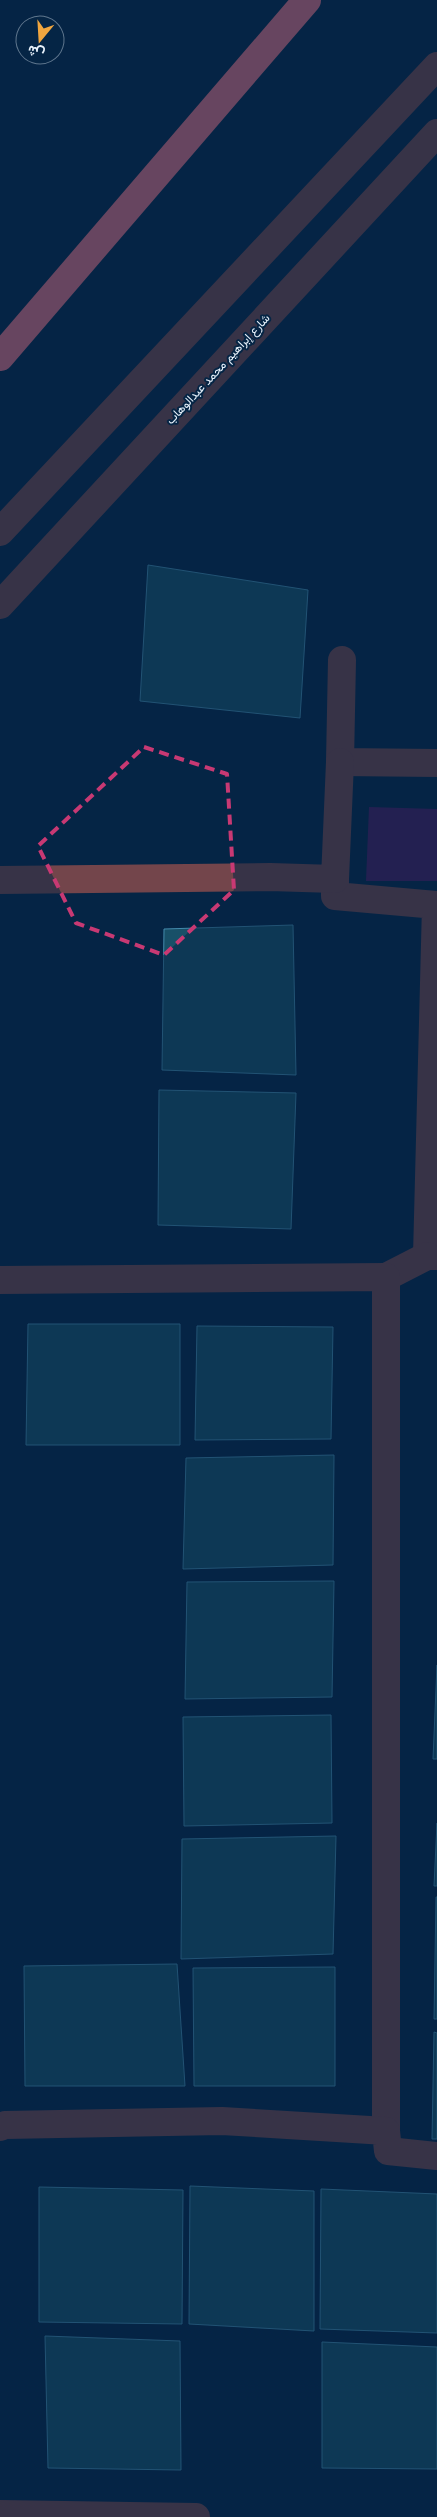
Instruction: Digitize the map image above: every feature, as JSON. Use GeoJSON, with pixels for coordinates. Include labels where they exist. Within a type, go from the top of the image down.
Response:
{"type":"FeatureCollection","features":[{"type":"Feature","properties":{"kind":"highway"},"geometry":{"type":"LineString","coordinates":[[0,357],[307,0]]}},
{"type":"Feature","properties":{"kind":"street"},"geometry":{"type":"LineString","coordinates":[[0,532],[437,66]]}},
{"type":"Feature","properties":{"kind":"street","name":"شارع إبراهيم محمد عبدالوهاب"},"geometry":{"type":"LineString","coordinates":[[0,605],[437,133]]}},
{"type":"Feature","properties":{"kind":"street"},"geometry":{"type":"LineString","coordinates":[[0,1280],[386,1277],[432,1256],[436,906],[335,896],[342,660]]}},
{"type":"Feature","properties":{"kind":"street"},"geometry":{"type":"LineString","coordinates":[[340,762],[437,764]]}},
{"type":"Feature","properties":{"kind":"street"},"geometry":{"type":"LineString","coordinates":[[0,880],[270,877],[335,879]]}},
{"type":"Feature","properties":{"kind":"street"},"geometry":{"type":"LineString","coordinates":[[386,1277],[386,2131],[388,2151],[437,2156]]}},
{"type":"Feature","properties":{"kind":"street"},"geometry":{"type":"LineString","coordinates":[[0,2126],[222,2121],[386,2131]]}},
{"type":"Feature","properties":{"kind":"street"},"geometry":{"type":"LineString","coordinates":[[0,2514],[196,2517]]}},
{"type":"Feature","properties":{"kind":"highlighted area"},"geometry":{"type":"Polygon","coordinates":[[[144,747],[227,774],[234,890],[164,955],[76,923],[38,846],[144,747]]]}},
{"type":"Feature","properties":{"kind":"shaded area"},"geometry":{"type":"Polygon","coordinates":[[[369,807],[437,809],[437,881],[366,881],[369,807]]]}},
{"type":"Feature","properties":{"kind":"building"},"geometry":{"type":"Polygon","coordinates":[[[148,565],[308,590],[300,718],[140,701],[148,565]]]}},
{"type":"Feature","properties":{"kind":"building"},"geometry":{"type":"Polygon","coordinates":[[[293,925],[296,1075],[162,1070],[164,929],[293,925]]]}},
{"type":"Feature","properties":{"kind":"building"},"geometry":{"type":"Polygon","coordinates":[[[159,1090],[296,1093],[291,1229],[158,1225],[159,1090]]]}},
{"type":"Feature","properties":{"kind":"building"},"geometry":{"type":"Polygon","coordinates":[[[28,1324],[180,1324],[180,1445],[26,1445],[28,1324]]]}},
{"type":"Feature","properties":{"kind":"building"},"geometry":{"type":"Polygon","coordinates":[[[197,1326],[333,1327],[331,1439],[195,1440],[197,1326]]]}},
{"type":"Feature","properties":{"kind":"building"},"geometry":{"type":"Polygon","coordinates":[[[334,1455],[333,1565],[183,1569],[186,1458],[334,1455]]]}},
{"type":"Feature","properties":{"kind":"building"},"geometry":{"type":"Polygon","coordinates":[[[334,1581],[332,1697],[185,1699],[187,1582],[334,1581]]]}},
{"type":"Feature","properties":{"kind":"building"},"geometry":{"type":"Polygon","coordinates":[[[437,1665],[437,1759],[433,1759],[437,1665]]]}},
{"type":"Feature","properties":{"kind":"building"},"geometry":{"type":"Polygon","coordinates":[[[331,1715],[332,1823],[184,1826],[183,1717],[331,1715]]]}},
{"type":"Feature","properties":{"kind":"building"},"geometry":{"type":"Polygon","coordinates":[[[437,1823],[437,1886],[434,1886],[437,1823]]]}},
{"type":"Feature","properties":{"kind":"building"},"geometry":{"type":"Polygon","coordinates":[[[336,1836],[333,1954],[181,1959],[182,1839],[336,1836]]]}},
{"type":"Feature","properties":{"kind":"building"},"geometry":{"type":"Polygon","coordinates":[[[436,1897],[437,2019],[434,2019],[436,1897]]]}},
{"type":"Feature","properties":{"kind":"building"},"geometry":{"type":"Polygon","coordinates":[[[177,1964],[185,2086],[25,2086],[24,1966],[177,1964]]]}},
{"type":"Feature","properties":{"kind":"building"},"geometry":{"type":"Polygon","coordinates":[[[335,1967],[335,2086],[194,2086],[193,1968],[335,1967]]]}},
{"type":"Feature","properties":{"kind":"building"},"geometry":{"type":"Polygon","coordinates":[[[434,2032],[437,2033],[437,2139],[432,2139],[434,2032]]]}},
{"type":"Feature","properties":{"kind":"building"},"geometry":{"type":"Polygon","coordinates":[[[190,2186],[314,2191],[314,2331],[189,2324],[190,2186]]]}},
{"type":"Feature","properties":{"kind":"building"},"geometry":{"type":"Polygon","coordinates":[[[39,2187],[183,2190],[182,2324],[39,2322],[39,2187]]]}},
{"type":"Feature","properties":{"kind":"building"},"geometry":{"type":"Polygon","coordinates":[[[321,2189],[437,2194],[437,2333],[320,2329],[321,2189]]]}},
{"type":"Feature","properties":{"kind":"building"},"geometry":{"type":"Polygon","coordinates":[[[45,2336],[180,2341],[181,2470],[48,2468],[45,2336]]]}},
{"type":"Feature","properties":{"kind":"building"},"geometry":{"type":"Polygon","coordinates":[[[322,2342],[437,2347],[437,2469],[322,2468],[322,2342]]]}}]}
